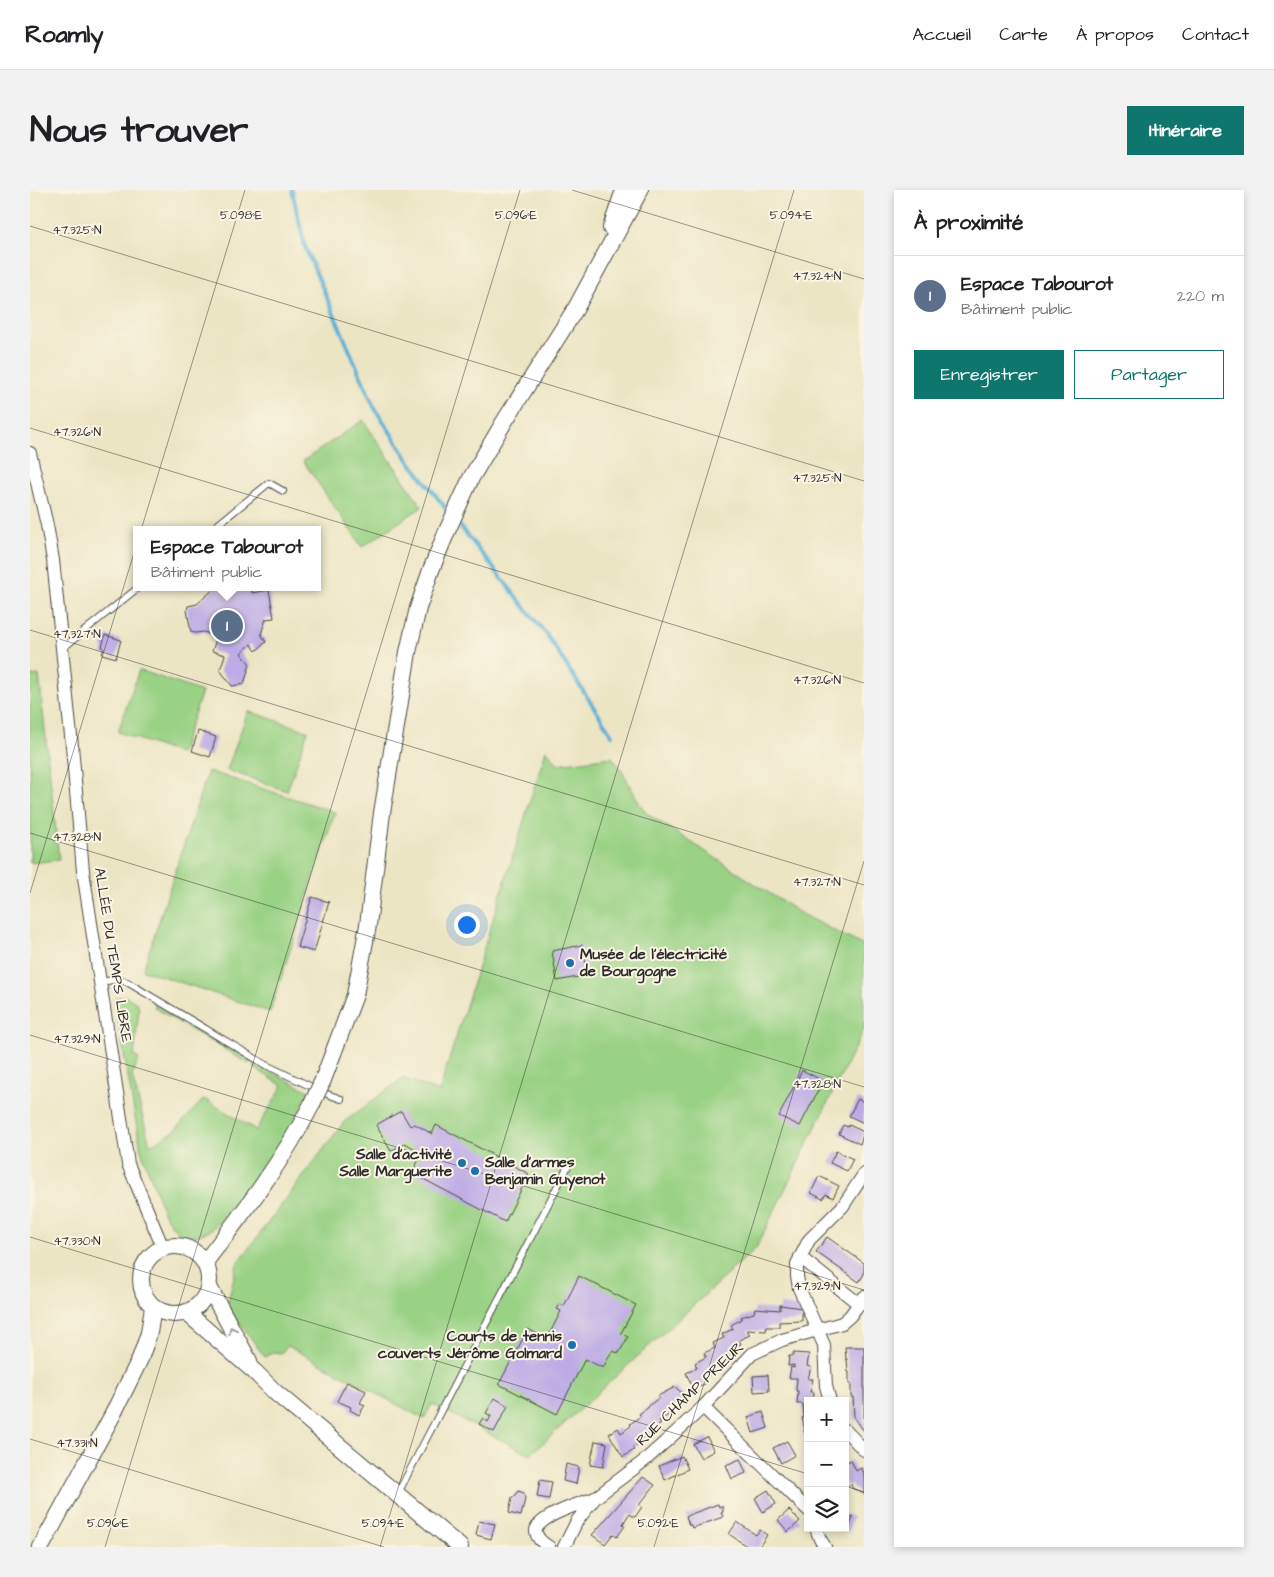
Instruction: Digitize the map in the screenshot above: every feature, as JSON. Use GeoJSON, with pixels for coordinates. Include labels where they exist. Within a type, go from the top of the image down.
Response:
{"type":"FeatureCollection","features":[{"type":"Feature","properties":{"kind":"street"},"geometry":{"type":"LineString","coordinates":[[596,269],[624,190]]}},
{"type":"Feature","properties":{"kind":"street"},"geometry":{"type":"LineString","coordinates":[[205,1262],[240,1217],[294,1139],[321,1087],[355,995],[368,925],[382,813],[408,652],[418,608],[446,531],[471,478],[554,344],[640,190]]}},
{"type":"Feature","properties":{"kind":"street","name":"ALLÉE DU TEMPS LIBRE"},"geometry":{"type":"LineString","coordinates":[[30,453],[48,534],[62,649],[83,871],[102,982],[128,1164],[163,1248]]}},
{"type":"Feature","properties":{"kind":"street"},"geometry":{"type":"LineString","coordinates":[[829,1397],[826,1386],[824,1345],[797,1282],[796,1270],[809,1240],[844,1206],[864,1174]]}},
{"type":"Feature","properties":{"kind":"street"},"geometry":{"type":"LineString","coordinates":[[175,1246],[186,1248],[197,1254],[205,1262],[210,1279],[209,1287],[205,1298],[197,1307],[187,1313],[169,1314],[153,1307],[146,1299],[140,1280],[142,1269],[154,1253],[163,1248],[175,1246]]}},
{"type":"Feature","properties":{"kind":"street"},"geometry":{"type":"LineString","coordinates":[[800,1257],[861,1300]]}},
{"type":"Feature","properties":{"kind":"street"},"geometry":{"type":"LineString","coordinates":[[209,1287],[255,1372]]}},
{"type":"Feature","properties":{"kind":"street","name":"RUE CHAMP PRIEUR"},"geometry":{"type":"LineString","coordinates":[[564,1547],[577,1521],[595,1498],[644,1461],[703,1407],[752,1354],[782,1340],[842,1324],[861,1300]]}},
{"type":"Feature","properties":{"kind":"street"},"geometry":{"type":"LineString","coordinates":[[41,1547],[112,1416],[140,1359],[149,1333],[153,1307]]}},
{"type":"Feature","properties":{"kind":"street"},"geometry":{"type":"LineString","coordinates":[[187,1313],[255,1372],[276,1393],[460,1547]]}},
{"type":"Feature","properties":{"kind":"street"},"geometry":{"type":"LineString","coordinates":[[703,1407],[804,1506]]}},
{"type":"Feature","properties":{"kind":"street"},"geometry":{"type":"LineString","coordinates":[[849,1434],[864,1450]]}},
{"type":"Feature","properties":{"kind":"street","name":"RUE CHAMP PRIEUR"},"geometry":{"type":"LineString","coordinates":[[549,1547],[536,1534],[536,1529],[540,1522],[595,1498]]}},
{"type":"Feature","properties":{"kind":"street"},"geometry":{"type":"LineString","coordinates":[[817,1532],[825,1547]]}},
{"type":"Feature","properties":{"kind":"lane"},"geometry":{"type":"LineString","coordinates":[[217,526],[270,483],[283,491]]}},
{"type":"Feature","properties":{"kind":"lane"},"geometry":{"type":"LineString","coordinates":[[62,649],[135,591]]}},
{"type":"Feature","properties":{"kind":"lane"},"geometry":{"type":"LineString","coordinates":[[102,982],[117,980],[127,982],[266,1065],[321,1087],[341,1099]]}},
{"type":"Feature","properties":{"kind":"lane"},"geometry":{"type":"LineString","coordinates":[[397,1494],[568,1166]]}},
{"type":"Feature","properties":{"kind":"green space"},"geometry":{"type":"Polygon","coordinates":[[[363,420],[422,507],[362,547],[303,461],[363,420]]]}},
{"type":"Feature","properties":{"kind":"green space"},"geometry":{"type":"Polygon","coordinates":[[[139,670],[202,692],[180,754],[118,732],[139,670]]]}},
{"type":"Feature","properties":{"kind":"green space"},"geometry":{"type":"Polygon","coordinates":[[[39,675],[59,860],[30,863],[30,676],[39,675]]]}},
{"type":"Feature","properties":{"kind":"green space"},"geometry":{"type":"Polygon","coordinates":[[[248,711],[308,731],[287,791],[227,770],[248,711]]]}},
{"type":"Feature","properties":{"kind":"green space"},"geometry":{"type":"Polygon","coordinates":[[[546,750],[558,764],[612,757],[646,813],[803,915],[864,946],[864,1029],[756,1248],[530,1455],[432,1404],[424,1419],[288,1346],[281,1353],[273,1352],[265,1357],[227,1306],[237,1264],[344,1122],[403,1078],[439,1092],[546,750]]]}},
{"type":"Feature","properties":{"kind":"green space"},"geometry":{"type":"Polygon","coordinates":[[[208,771],[335,812],[270,1012],[143,970],[208,771]]]}},
{"type":"Feature","properties":{"kind":"green space"},"geometry":{"type":"Polygon","coordinates":[[[127,997],[137,1003],[139,1009],[134,1056],[139,1059],[132,1076],[150,1145],[173,1132],[204,1099],[256,1130],[283,1086],[253,1067],[257,1065],[309,1091],[285,1136],[237,1208],[234,1207],[211,1230],[197,1236],[183,1235],[173,1227],[164,1214],[141,1150],[114,999],[127,997]]]}},
{"type":"Feature","properties":{"kind":"green space"},"geometry":{"type":"Polygon","coordinates":[[[154,1000],[253,1056],[249,1064],[155,1008],[154,1000]]]}},
{"type":"Feature","properties":{"kind":"building"},"geometry":{"type":"Polygon","coordinates":[[[212,591],[252,591],[252,593],[269,591],[274,618],[266,619],[261,634],[266,642],[256,651],[251,644],[241,653],[250,664],[244,684],[232,686],[220,670],[225,655],[212,651],[217,637],[204,632],[191,632],[187,610],[188,606],[197,604],[212,591]]]}},
{"type":"Feature","properties":{"kind":"building"},"geometry":{"type":"Polygon","coordinates":[[[105,635],[121,640],[116,658],[102,654],[105,635]]]}},
{"type":"Feature","properties":{"kind":"building"},"geometry":{"type":"Polygon","coordinates":[[[198,731],[216,737],[210,757],[192,751],[198,731]]]}},
{"type":"Feature","properties":{"kind":"building"},"geometry":{"type":"Polygon","coordinates":[[[312,897],[329,902],[314,952],[297,947],[312,897]]]}},
{"type":"Feature","properties":{"kind":"building","name":"Musée de l'électricité de Bourgogne"},"geometry":{"type":"Polygon","coordinates":[[[582,945],[588,975],[557,981],[552,951],[582,945]]]}},
{"type":"Feature","properties":{"kind":"building"},"geometry":{"type":"Polygon","coordinates":[[[802,1070],[823,1081],[800,1126],[779,1116],[802,1070]]]}},
{"type":"Feature","properties":{"kind":"building"},"geometry":{"type":"Polygon","coordinates":[[[858,1099],[864,1102],[864,1123],[849,1116],[858,1099]]]}},
{"type":"Feature","properties":{"kind":"building","name":"Salle d'activité Salle Marguerite"},"geometry":{"type":"Polygon","coordinates":[[[401,1111],[410,1126],[415,1124],[432,1134],[436,1125],[529,1174],[505,1222],[412,1173],[422,1153],[405,1143],[391,1151],[376,1125],[401,1111]]]}},
{"type":"Feature","properties":{"kind":"building"},"geometry":{"type":"Polygon","coordinates":[[[843,1125],[848,1127],[849,1125],[864,1132],[860,1144],[839,1134],[843,1125]]]}},
{"type":"Feature","properties":{"kind":"building"},"geometry":{"type":"Polygon","coordinates":[[[836,1151],[853,1159],[847,1171],[830,1163],[836,1151]]]}},
{"type":"Feature","properties":{"kind":"building"},"geometry":{"type":"Polygon","coordinates":[[[819,1176],[839,1186],[833,1198],[826,1194],[823,1199],[811,1193],[819,1176]]]}},
{"type":"Feature","properties":{"kind":"building"},"geometry":{"type":"Polygon","coordinates":[[[827,1237],[864,1263],[864,1274],[859,1282],[816,1252],[827,1237]]]}},
{"type":"Feature","properties":{"kind":"building","name":"Courts de tennis couverts Jérôme Golmard"},"geometry":{"type":"Polygon","coordinates":[[[579,1276],[636,1305],[621,1333],[628,1337],[619,1353],[612,1351],[603,1368],[585,1359],[557,1414],[499,1384],[528,1329],[547,1339],[561,1311],[557,1309],[560,1304],[564,1306],[579,1276]]]}},
{"type":"Feature","properties":{"kind":"building"},"geometry":{"type":"Polygon","coordinates":[[[780,1305],[802,1308],[802,1321],[779,1322],[779,1327],[767,1327],[766,1331],[747,1330],[750,1335],[739,1340],[741,1344],[730,1349],[732,1354],[720,1359],[722,1363],[712,1369],[714,1373],[702,1378],[705,1384],[693,1388],[686,1373],[697,1368],[695,1363],[706,1357],[704,1353],[715,1348],[713,1343],[724,1338],[722,1334],[733,1329],[731,1325],[742,1319],[741,1317],[754,1313],[755,1308],[780,1310],[780,1305]]]}},
{"type":"Feature","properties":{"kind":"building"},"geometry":{"type":"Polygon","coordinates":[[[845,1347],[864,1347],[864,1431],[854,1417],[853,1397],[851,1397],[851,1384],[849,1384],[845,1347]]]}},
{"type":"Feature","properties":{"kind":"building"},"geometry":{"type":"Polygon","coordinates":[[[793,1353],[809,1354],[807,1366],[811,1367],[808,1379],[813,1379],[810,1392],[814,1392],[813,1397],[804,1397],[804,1417],[803,1404],[797,1404],[797,1378],[789,1378],[791,1367],[794,1368],[794,1365],[788,1366],[789,1356],[793,1356],[793,1353]]]}},
{"type":"Feature","properties":{"kind":"building"},"geometry":{"type":"Polygon","coordinates":[[[768,1375],[769,1391],[754,1392],[753,1376],[768,1375]]]}},
{"type":"Feature","properties":{"kind":"building"},"geometry":{"type":"Polygon","coordinates":[[[347,1382],[366,1391],[360,1403],[365,1405],[359,1415],[350,1410],[351,1407],[337,1401],[347,1382]]]}},
{"type":"Feature","properties":{"kind":"building"},"geometry":{"type":"Polygon","coordinates":[[[675,1387],[686,1396],[668,1412],[670,1414],[659,1421],[661,1423],[651,1430],[652,1432],[640,1439],[642,1442],[632,1448],[634,1450],[623,1457],[609,1434],[618,1428],[621,1433],[631,1426],[630,1424],[641,1416],[639,1414],[659,1398],[658,1396],[675,1387]]]}},
{"type":"Feature","properties":{"kind":"building"},"geometry":{"type":"Polygon","coordinates":[[[495,1398],[508,1406],[494,1432],[479,1424],[483,1418],[488,1422],[491,1416],[486,1413],[495,1398]]]}},
{"type":"Feature","properties":{"kind":"building"},"geometry":{"type":"Polygon","coordinates":[[[763,1412],[768,1428],[753,1433],[748,1417],[763,1412]]]}},
{"type":"Feature","properties":{"kind":"building"},"geometry":{"type":"Polygon","coordinates":[[[707,1437],[714,1451],[701,1458],[693,1444],[707,1437]]]}},
{"type":"Feature","properties":{"kind":"building"},"geometry":{"type":"Polygon","coordinates":[[[595,1441],[607,1443],[603,1467],[590,1465],[595,1441]]]}},
{"type":"Feature","properties":{"kind":"building"},"geometry":{"type":"Polygon","coordinates":[[[787,1441],[795,1455],[781,1463],[773,1448],[787,1441]]]}},
{"type":"Feature","properties":{"kind":"building"},"geometry":{"type":"Polygon","coordinates":[[[682,1456],[688,1469],[665,1480],[659,1466],[682,1456]]]}},
{"type":"Feature","properties":{"kind":"building"},"geometry":{"type":"Polygon","coordinates":[[[740,1459],[746,1473],[732,1479],[726,1465],[740,1459]]]}},
{"type":"Feature","properties":{"kind":"building"},"geometry":{"type":"Polygon","coordinates":[[[851,1460],[856,1471],[861,1468],[864,1473],[864,1494],[852,1488],[851,1484],[849,1485],[849,1461],[851,1460]]]}},
{"type":"Feature","properties":{"kind":"building"},"geometry":{"type":"Polygon","coordinates":[[[566,1464],[579,1467],[576,1484],[563,1481],[566,1464]]]}},
{"type":"Feature","properties":{"kind":"building"},"geometry":{"type":"Polygon","coordinates":[[[643,1477],[655,1485],[639,1505],[642,1507],[635,1517],[629,1514],[623,1524],[625,1526],[617,1537],[613,1534],[605,1544],[592,1535],[643,1477]]]}},
{"type":"Feature","properties":{"kind":"building"},"geometry":{"type":"Polygon","coordinates":[[[540,1480],[552,1482],[549,1499],[537,1497],[540,1480]]]}},
{"type":"Feature","properties":{"kind":"building"},"geometry":{"type":"Polygon","coordinates":[[[768,1490],[776,1504],[763,1512],[755,1498],[768,1490]]]}},
{"type":"Feature","properties":{"kind":"building"},"geometry":{"type":"Polygon","coordinates":[[[518,1491],[524,1493],[525,1499],[521,1516],[509,1513],[512,1497],[518,1491]]]}},
{"type":"Feature","properties":{"kind":"building"},"geometry":{"type":"Polygon","coordinates":[[[718,1504],[719,1507],[722,1506],[723,1512],[721,1513],[723,1517],[692,1528],[689,1525],[686,1516],[718,1504]]]}},
{"type":"Feature","properties":{"kind":"building"},"geometry":{"type":"Polygon","coordinates":[[[789,1510],[800,1521],[788,1532],[778,1520],[789,1510]]]}},
{"type":"Feature","properties":{"kind":"building"},"geometry":{"type":"Polygon","coordinates":[[[849,1516],[853,1517],[849,1529],[849,1516]]]}},
{"type":"Feature","properties":{"kind":"building"},"geometry":{"type":"Polygon","coordinates":[[[479,1521],[495,1524],[491,1539],[476,1535],[479,1521]]]}},
{"type":"Feature","properties":{"kind":"building"},"geometry":{"type":"Polygon","coordinates":[[[737,1522],[756,1535],[760,1530],[767,1535],[759,1547],[748,1547],[729,1534],[737,1522]]]}},
{"type":"Feature","properties":{"kind":"waterway"},"geometry":{"type":"LineString","coordinates":[[292,190],[305,247],[374,407],[407,458],[450,514]]}},
{"type":"Feature","properties":{"kind":"waterway"},"geometry":{"type":"LineString","coordinates":[[456,521],[546,634],[612,735]]}},
{"type":"Feature","properties":{"kind":"place","name":"Espace Tabourot"},"geometry":{"type":"Point","coordinates":[227,626]}},
{"type":"Feature","properties":{"kind":"place","name":"Musée de l'électricité de Bourgogne"},"geometry":{"type":"Point","coordinates":[570,963]}},
{"type":"Feature","properties":{"kind":"place","name":"Salle d'activité Salle Marguerite"},"geometry":{"type":"Point","coordinates":[462,1163]}},
{"type":"Feature","properties":{"kind":"place","name":"Salle d'armes Benjamin Guyenot"},"geometry":{"type":"Point","coordinates":[475,1171]}},
{"type":"Feature","properties":{"kind":"place","name":"Courts de tennis couverts Jérôme Golmard"},"geometry":{"type":"Point","coordinates":[572,1345]}}]}
